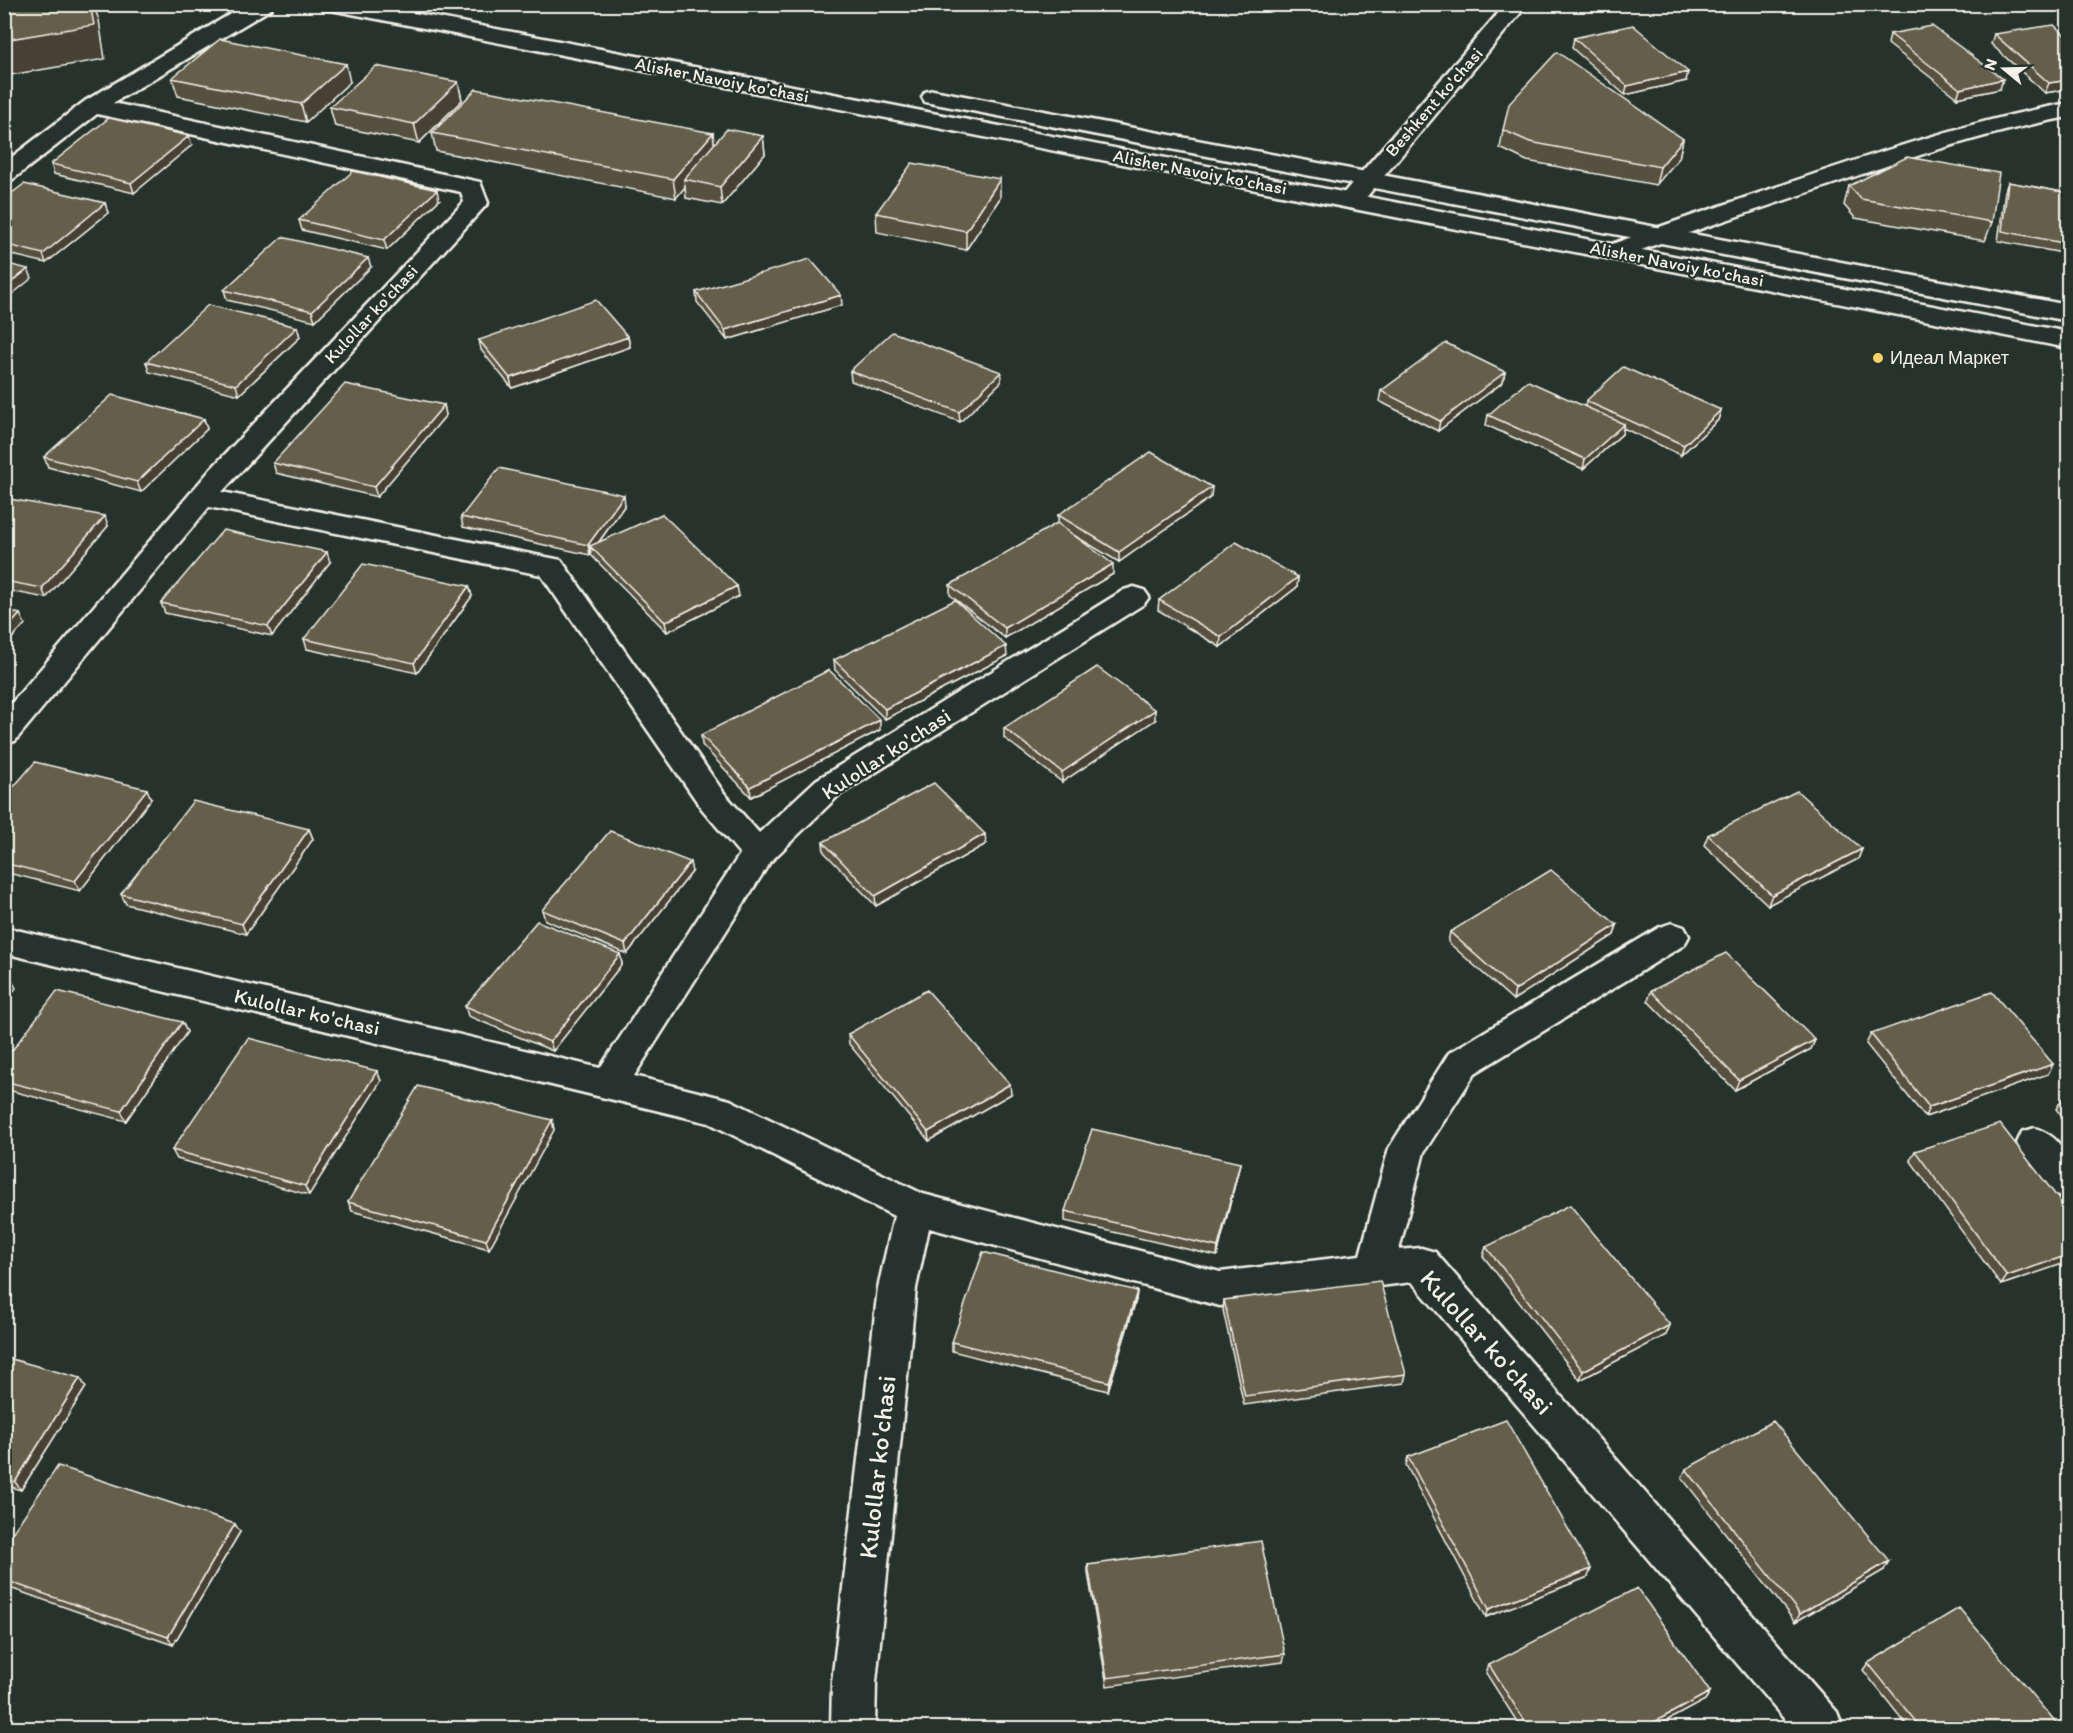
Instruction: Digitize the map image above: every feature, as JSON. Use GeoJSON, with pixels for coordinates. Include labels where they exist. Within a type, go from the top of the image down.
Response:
{"type":"FeatureCollection","features":[{"type":"Feature","properties":{"kind":"street"},"geometry":{"type":"LineString","coordinates":[[4,175],[93,106],[263,4]]}},
{"type":"Feature","properties":{"kind":"street","name":"Alisher Navoiy ko'chasi"},"geometry":{"type":"LineString","coordinates":[[331,4],[2068,340]]}},
{"type":"Feature","properties":{"kind":"street","name":"Alisher Navoiy ko'chasi"},"geometry":{"type":"LineString","coordinates":[[444,4],[698,52]]}},
{"type":"Feature","properties":{"kind":"street","name":"Beshkent ko'chasi"},"geometry":{"type":"LineString","coordinates":[[1350,201],[1518,4]]}},
{"type":"Feature","properties":{"kind":"street","name":"Alisher Navoiy ko'chasi"},"geometry":{"type":"LineString","coordinates":[[906,92],[2068,313]]}},
{"type":"Feature","properties":{"kind":"street","name":"Kulollar ko'chasi"},"geometry":{"type":"LineString","coordinates":[[4,733],[202,497],[476,203],[472,187],[93,106]]}},
{"type":"Feature","properties":{"kind":"street"},"geometry":{"type":"LineString","coordinates":[[1613,252],[1658,234],[1907,152],[2036,115],[2068,110]]}},
{"type":"Feature","properties":{"kind":"street"},"geometry":{"type":"LineString","coordinates":[[202,497],[551,567],[713,801],[758,853]]}},
{"type":"Feature","properties":{"kind":"street","name":"Kulollar ko'chasi"},"geometry":{"type":"LineString","coordinates":[[609,1084],[758,853],[827,788],[1134,597]]}},
{"type":"Feature","properties":{"kind":"street"},"geometry":{"type":"LineString","coordinates":[[1374,1270],[1407,1148],[1461,1063],[1672,936]]}},
{"type":"Feature","properties":{"kind":"street","name":"Kulollar ko'chasi"},"geometry":{"type":"LineString","coordinates":[[4,940],[717,1110],[915,1208],[1220,1289],[1421,1264],[1821,1728]]}},
{"type":"Feature","properties":{"kind":"street"},"geometry":{"type":"LineString","coordinates":[[2035,1143],[2068,1184]]}},
{"type":"Feature","properties":{"kind":"street","name":"Kulollar ko'chasi"},"geometry":{"type":"LineString","coordinates":[[853,1728],[854,1682],[897,1288],[915,1208]]}},
{"type":"Feature","properties":{"kind":"building"},"geometry":{"type":"Polygon","coordinates":[[[4,4],[90,4],[94,25],[4,40],[4,4]]]}},
{"type":"Feature","properties":{"kind":"building"},"geometry":{"type":"Polygon","coordinates":[[[1633,25],[1688,72],[1627,86],[1574,38],[1633,25]]]}},
{"type":"Feature","properties":{"kind":"building"},"geometry":{"type":"Polygon","coordinates":[[[2054,25],[2068,38],[2068,80],[2049,83],[1994,34],[2054,25]]]}},
{"type":"Feature","properties":{"kind":"building"},"geometry":{"type":"Polygon","coordinates":[[[1932,26],[2003,79],[1960,89],[1890,34],[1932,26]]]}},
{"type":"Feature","properties":{"kind":"building"},"geometry":{"type":"Polygon","coordinates":[[[220,39],[346,64],[301,104],[172,78],[220,39]]]}},
{"type":"Feature","properties":{"kind":"building"},"geometry":{"type":"Polygon","coordinates":[[[1557,52],[1683,139],[1660,167],[1530,142],[1503,130],[1509,104],[1557,52]]]}},
{"type":"Feature","properties":{"kind":"building"},"geometry":{"type":"Polygon","coordinates":[[[376,66],[458,82],[414,124],[330,107],[376,66]]]}},
{"type":"Feature","properties":{"kind":"building"},"geometry":{"type":"Polygon","coordinates":[[[476,89],[713,133],[673,179],[432,133],[476,89]]]}},
{"type":"Feature","properties":{"kind":"building"},"geometry":{"type":"Polygon","coordinates":[[[109,118],[189,136],[131,183],[51,164],[109,118]]]}},
{"type":"Feature","properties":{"kind":"building"},"geometry":{"type":"Polygon","coordinates":[[[727,129],[763,136],[720,187],[684,179],[727,129]]]}},
{"type":"Feature","properties":{"kind":"building"},"geometry":{"type":"Polygon","coordinates":[[[1907,157],[1999,173],[1992,222],[1861,199],[1849,186],[1907,157]]]}},
{"type":"Feature","properties":{"kind":"building"},"geometry":{"type":"Polygon","coordinates":[[[912,163],[1000,179],[966,231],[876,213],[912,163]]]}},
{"type":"Feature","properties":{"kind":"building"},"geometry":{"type":"Polygon","coordinates":[[[353,171],[437,190],[384,240],[299,220],[353,171]]]}},
{"type":"Feature","properties":{"kind":"building"},"geometry":{"type":"Polygon","coordinates":[[[2008,182],[2068,193],[2068,244],[2002,231],[2008,182]]]}},
{"type":"Feature","properties":{"kind":"building"},"geometry":{"type":"Polygon","coordinates":[[[24,184],[105,203],[43,254],[4,244],[4,199],[24,184]]]}},
{"type":"Feature","properties":{"kind":"building"},"geometry":{"type":"Polygon","coordinates":[[[282,237],[368,258],[312,311],[224,290],[282,237]]]}},
{"type":"Feature","properties":{"kind":"building"},"geometry":{"type":"Polygon","coordinates":[[[810,259],[841,295],[725,330],[696,292],[810,259]]]}},
{"type":"Feature","properties":{"kind":"building"},"geometry":{"type":"Polygon","coordinates":[[[4,263],[28,269],[4,288],[4,263]]]}},
{"type":"Feature","properties":{"kind":"building"},"geometry":{"type":"Polygon","coordinates":[[[596,300],[628,337],[510,378],[479,340],[596,300]]]}},
{"type":"Feature","properties":{"kind":"building"},"geometry":{"type":"Polygon","coordinates":[[[208,305],[297,327],[236,385],[146,362],[208,305]]]}},
{"type":"Feature","properties":{"kind":"building"},"geometry":{"type":"Polygon","coordinates":[[[892,332],[1001,372],[959,412],[850,371],[892,332]]]}},
{"type":"Feature","properties":{"kind":"building"},"geometry":{"type":"Polygon","coordinates":[[[1446,343],[1505,372],[1440,421],[1381,391],[1446,343]]]}},
{"type":"Feature","properties":{"kind":"building"},"geometry":{"type":"Polygon","coordinates":[[[1623,367],[1721,410],[1684,445],[1586,401],[1623,367]]]}},
{"type":"Feature","properties":{"kind":"building"},"geometry":{"type":"Polygon","coordinates":[[[1528,381],[1624,424],[1585,459],[1488,415],[1528,381]]]}},
{"type":"Feature","properties":{"kind":"building"},"geometry":{"type":"Polygon","coordinates":[[[345,384],[444,405],[374,487],[273,463],[345,384]]]}},
{"type":"Feature","properties":{"kind":"building"},"geometry":{"type":"Polygon","coordinates":[[[112,395],[204,419],[137,482],[44,457],[112,395]]]}},
{"type":"Feature","properties":{"kind":"building"},"geometry":{"type":"Polygon","coordinates":[[[1151,452],[1212,487],[1119,552],[1058,515],[1151,452]]]}},
{"type":"Feature","properties":{"kind":"building"},"geometry":{"type":"Polygon","coordinates":[[[499,468],[624,495],[588,545],[461,517],[499,468]]]}},
{"type":"Feature","properties":{"kind":"building"},"geometry":{"type":"Polygon","coordinates":[[[4,498],[105,516],[42,588],[4,581],[4,498]]]}},
{"type":"Feature","properties":{"kind":"building"},"geometry":{"type":"Polygon","coordinates":[[[662,514],[737,586],[665,622],[590,546],[662,514]]]}},
{"type":"Feature","properties":{"kind":"building"},"geometry":{"type":"Polygon","coordinates":[[[1057,523],[1113,564],[1005,628],[950,585],[1057,523]]]}},
{"type":"Feature","properties":{"kind":"building"},"geometry":{"type":"Polygon","coordinates":[[[223,530],[327,552],[268,626],[161,603],[223,530]]]}},
{"type":"Feature","properties":{"kind":"building"},"geometry":{"type":"Polygon","coordinates":[[[1236,542],[1298,577],[1221,637],[1159,600],[1236,542]]]}},
{"type":"Feature","properties":{"kind":"building"},"geometry":{"type":"Polygon","coordinates":[[[363,564],[469,586],[414,663],[304,639],[363,564]]]}},
{"type":"Feature","properties":{"kind":"building"},"geometry":{"type":"Polygon","coordinates":[[[955,600],[1006,646],[885,709],[834,660],[955,600]]]}},
{"type":"Feature","properties":{"kind":"building"},"geometry":{"type":"Polygon","coordinates":[[[4,610],[20,614],[4,632],[4,610]]]}},
{"type":"Feature","properties":{"kind":"building"},"geometry":{"type":"Polygon","coordinates":[[[1097,667],[1155,710],[1062,772],[1004,728],[1097,667]]]}},
{"type":"Feature","properties":{"kind":"building"},"geometry":{"type":"Polygon","coordinates":[[[829,670],[880,720],[750,787],[701,735],[829,670]]]}},
{"type":"Feature","properties":{"kind":"building"},"geometry":{"type":"Polygon","coordinates":[[[35,762],[147,789],[75,881],[4,863],[4,798],[35,762]]]}},
{"type":"Feature","properties":{"kind":"building"},"geometry":{"type":"Polygon","coordinates":[[[934,783],[985,834],[875,896],[823,842],[934,783]]]}},
{"type":"Feature","properties":{"kind":"building"},"geometry":{"type":"Polygon","coordinates":[[[1797,791],[1862,849],[1772,895],[1708,835],[1797,791]]]}},
{"type":"Feature","properties":{"kind":"building"},"geometry":{"type":"Polygon","coordinates":[[[193,801],[309,829],[242,924],[121,894],[193,801]]]}},
{"type":"Feature","properties":{"kind":"building"},"geometry":{"type":"Polygon","coordinates":[[[610,831],[690,862],[625,944],[542,910],[610,831]]]}},
{"type":"Feature","properties":{"kind":"building"},"geometry":{"type":"Polygon","coordinates":[[[1551,870],[1617,925],[1515,990],[1450,932],[1551,870]]]}},
{"type":"Feature","properties":{"kind":"building"},"geometry":{"type":"Polygon","coordinates":[[[537,921],[620,954],[550,1042],[465,1006],[537,921]]]}},
{"type":"Feature","properties":{"kind":"building"},"geometry":{"type":"Polygon","coordinates":[[[1726,953],[1815,1040],[1739,1080],[1651,991],[1726,953]]]}},
{"type":"Feature","properties":{"kind":"building"},"geometry":{"type":"Polygon","coordinates":[[[4,977],[11,979],[4,987],[4,977]]]}},
{"type":"Feature","properties":{"kind":"building"},"geometry":{"type":"Polygon","coordinates":[[[927,990],[1010,1084],[928,1132],[848,1034],[927,990]]]}},
{"type":"Feature","properties":{"kind":"building"},"geometry":{"type":"Polygon","coordinates":[[[57,991],[182,1022],[121,1111],[4,1081],[4,1061],[57,991]]]}},
{"type":"Feature","properties":{"kind":"building"},"geometry":{"type":"Polygon","coordinates":[[[1992,992],[2053,1064],[1929,1107],[1871,1034],[1992,992]]]}},
{"type":"Feature","properties":{"kind":"building"},"geometry":{"type":"Polygon","coordinates":[[[248,1038],[377,1071],[305,1186],[172,1150],[248,1038]]]}},
{"type":"Feature","properties":{"kind":"building"},"geometry":{"type":"Polygon","coordinates":[[[418,1086],[552,1120],[486,1240],[348,1202],[418,1086]]]}},
{"type":"Feature","properties":{"kind":"building"},"geometry":{"type":"Polygon","coordinates":[[[2068,1097],[2068,1107],[2062,1099],[2068,1097]]]}},
{"type":"Feature","properties":{"kind":"building"},"geometry":{"type":"Polygon","coordinates":[[[2000,1124],[2068,1211],[2068,1255],[2007,1276],[1915,1151],[2000,1124]]]}},
{"type":"Feature","properties":{"kind":"building"},"geometry":{"type":"Polygon","coordinates":[[[1092,1129],[1240,1163],[1218,1247],[1065,1211],[1092,1129]]]}},
{"type":"Feature","properties":{"kind":"building"},"geometry":{"type":"Polygon","coordinates":[[[1570,1205],[1670,1325],[1583,1371],[1486,1247],[1570,1205]]]}},
{"type":"Feature","properties":{"kind":"building"},"geometry":{"type":"Polygon","coordinates":[[[983,1252],[1137,1291],[1109,1382],[952,1342],[983,1252]]]}},
{"type":"Feature","properties":{"kind":"building"},"geometry":{"type":"Polygon","coordinates":[[[1380,1281],[1406,1374],[1245,1396],[1224,1300],[1380,1281]]]}},
{"type":"Feature","properties":{"kind":"building"},"geometry":{"type":"Polygon","coordinates":[[[4,1357],[80,1378],[15,1482],[4,1479],[4,1357]]]}},
{"type":"Feature","properties":{"kind":"building"},"geometry":{"type":"Polygon","coordinates":[[[1506,1420],[1591,1569],[1489,1609],[1408,1457],[1506,1420]]]}},
{"type":"Feature","properties":{"kind":"building"},"geometry":{"type":"Polygon","coordinates":[[[1773,1421],[1889,1561],[1800,1614],[1686,1469],[1773,1421]]]}},
{"type":"Feature","properties":{"kind":"building"},"geometry":{"type":"Polygon","coordinates":[[[58,1466],[235,1524],[168,1637],[4,1580],[4,1545],[58,1466]]]}},
{"type":"Feature","properties":{"kind":"building"},"geometry":{"type":"Polygon","coordinates":[[[1261,1541],[1285,1654],[1107,1678],[1088,1565],[1261,1541]]]}},
{"type":"Feature","properties":{"kind":"building"},"geometry":{"type":"Polygon","coordinates":[[[1637,1588],[1710,1692],[1643,1728],[1529,1728],[1489,1665],[1637,1588]]]}},
{"type":"Feature","properties":{"kind":"building"},"geometry":{"type":"Polygon","coordinates":[[[1959,1608],[2060,1728],[1921,1728],[1868,1663],[1959,1608]]]}},
{"type":"Feature","properties":{"kind":"building"},"geometry":{"type":"Polygon","coordinates":[[[669,1726],[759,1728],[668,1728],[669,1726]]]}},
{"type":"Feature","properties":{"kind":"place","name":"Идеал Маркет"},"geometry":{"type":"Point","coordinates":[1878,358]}}]}
